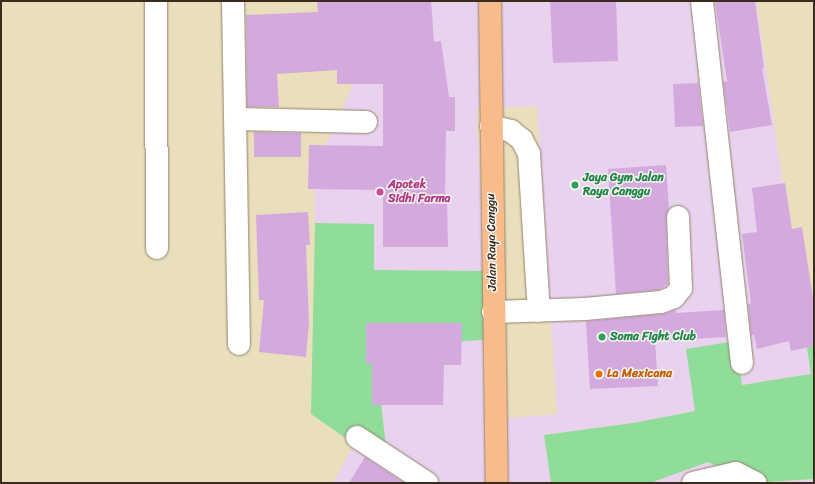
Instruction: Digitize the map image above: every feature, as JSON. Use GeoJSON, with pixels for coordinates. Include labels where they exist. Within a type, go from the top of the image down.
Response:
{"type":"FeatureCollection","features":[{"type":"Feature","properties":{"kind":"main road","name":"Jalan Raya Canggu"},"geometry":{"type":"LineString","coordinates":[[490,1],[493,312],[497,483]]}},
{"type":"Feature","properties":{"kind":"street"},"geometry":{"type":"LineString","coordinates":[[156,1],[157,248]]}},
{"type":"Feature","properties":{"kind":"street"},"geometry":{"type":"LineString","coordinates":[[233,1],[239,344]]}},
{"type":"Feature","properties":{"kind":"street"},"geometry":{"type":"LineString","coordinates":[[702,1],[742,363]]}},
{"type":"Feature","properties":{"kind":"street"},"geometry":{"type":"LineString","coordinates":[[236,119],[366,122]]}},
{"type":"Feature","properties":{"kind":"street"},"geometry":{"type":"LineString","coordinates":[[491,126],[511,131],[522,140],[529,154],[539,311]]}},
{"type":"Feature","properties":{"kind":"street"},"geometry":{"type":"LineString","coordinates":[[493,312],[539,311],[661,302],[674,297],[681,288],[678,217]]}},
{"type":"Feature","properties":{"kind":"street"},"geometry":{"type":"LineString","coordinates":[[357,437],[427,483]]}},
{"type":"Feature","properties":{"kind":"street"},"geometry":{"type":"LineString","coordinates":[[693,483],[736,473],[756,483]]}},
{"type":"Feature","properties":{"kind":"shaded area"},"geometry":{"type":"Polygon","coordinates":[[[360,1],[756,1],[811,374],[742,385],[687,348],[696,411],[633,423],[544,435],[551,483],[333,483],[354,444],[386,447],[375,348],[493,339],[495,419],[557,414],[537,106],[477,109],[484,271],[374,270],[374,224],[315,223],[314,171],[355,80],[360,1]]]}},
{"type":"Feature","properties":{"kind":"shaded area"},"geometry":{"type":"Polygon","coordinates":[[[708,462],[749,483],[650,483],[708,462]]]}},
{"type":"Feature","properties":{"kind":"shaded area"},"geometry":{"type":"Polygon","coordinates":[[[814,479],[814,483],[769,483],[814,479]]]}},
{"type":"Feature","properties":{"kind":"green space"},"geometry":{"type":"Polygon","coordinates":[[[315,223],[374,224],[374,270],[484,271],[493,339],[375,348],[386,447],[354,444],[311,414],[315,223]]]}},
{"type":"Feature","properties":{"kind":"green space"},"geometry":{"type":"Polygon","coordinates":[[[814,320],[814,479],[749,483],[708,462],[650,483],[551,483],[544,435],[633,423],[695,411],[686,349],[736,341],[742,385],[811,374],[803,321],[814,320]]]}},
{"type":"Feature","properties":{"kind":"building"},"geometry":{"type":"Polygon","coordinates":[[[317,1],[431,1],[434,42],[441,41],[449,97],[455,97],[455,131],[446,131],[445,199],[447,199],[448,247],[383,247],[383,190],[308,189],[309,145],[383,146],[383,84],[337,84],[337,70],[277,74],[279,107],[247,107],[246,15],[318,12],[317,1]]]}},
{"type":"Feature","properties":{"kind":"building"},"geometry":{"type":"Polygon","coordinates":[[[550,1],[616,1],[618,61],[553,63],[550,1]]]}},
{"type":"Feature","properties":{"kind":"building"},"geometry":{"type":"Polygon","coordinates":[[[715,1],[755,1],[764,68],[762,68],[772,125],[730,132],[723,82],[727,81],[715,1]]]}},
{"type":"Feature","properties":{"kind":"building"},"geometry":{"type":"Polygon","coordinates":[[[698,83],[703,126],[675,127],[673,84],[698,83]]]}},
{"type":"Feature","properties":{"kind":"building"},"geometry":{"type":"Polygon","coordinates":[[[254,132],[301,133],[301,157],[254,157],[254,132]]]}},
{"type":"Feature","properties":{"kind":"building"},"geometry":{"type":"Polygon","coordinates":[[[666,165],[669,209],[666,218],[668,284],[658,290],[616,294],[608,169],[666,165]]]}},
{"type":"Feature","properties":{"kind":"building"},"geometry":{"type":"Polygon","coordinates":[[[785,183],[792,229],[802,227],[814,304],[814,346],[791,351],[789,341],[757,349],[754,335],[751,335],[748,304],[751,303],[742,234],[757,232],[752,188],[785,183]]]}},
{"type":"Feature","properties":{"kind":"building"},"geometry":{"type":"Polygon","coordinates":[[[308,212],[310,245],[306,245],[309,323],[306,357],[259,352],[264,300],[259,300],[256,215],[308,212]]]}},
{"type":"Feature","properties":{"kind":"building"},"geometry":{"type":"Polygon","coordinates":[[[676,310],[676,313],[724,310],[726,337],[655,341],[658,386],[590,389],[586,321],[662,314],[676,310]]]}},
{"type":"Feature","properties":{"kind":"building"},"geometry":{"type":"Polygon","coordinates":[[[366,323],[462,323],[461,365],[444,365],[443,405],[372,405],[372,364],[366,364],[366,323]]]}},
{"type":"Feature","properties":{"kind":"building"},"geometry":{"type":"Polygon","coordinates":[[[365,457],[404,483],[349,483],[365,457]]]}},
{"type":"Feature","properties":{"kind":"place","name":"Jaya Gym Jalan Raya Canggu"},"geometry":{"type":"Point","coordinates":[575,185]}},
{"type":"Feature","properties":{"kind":"place","name":"Apotek Sidhi Farma"},"geometry":{"type":"Point","coordinates":[380,192]}},
{"type":"Feature","properties":{"kind":"place","name":"Soma Fight Club"},"geometry":{"type":"Point","coordinates":[602,337]}},
{"type":"Feature","properties":{"kind":"place","name":"La Mexicana"},"geometry":{"type":"Point","coordinates":[599,374]}}]}
